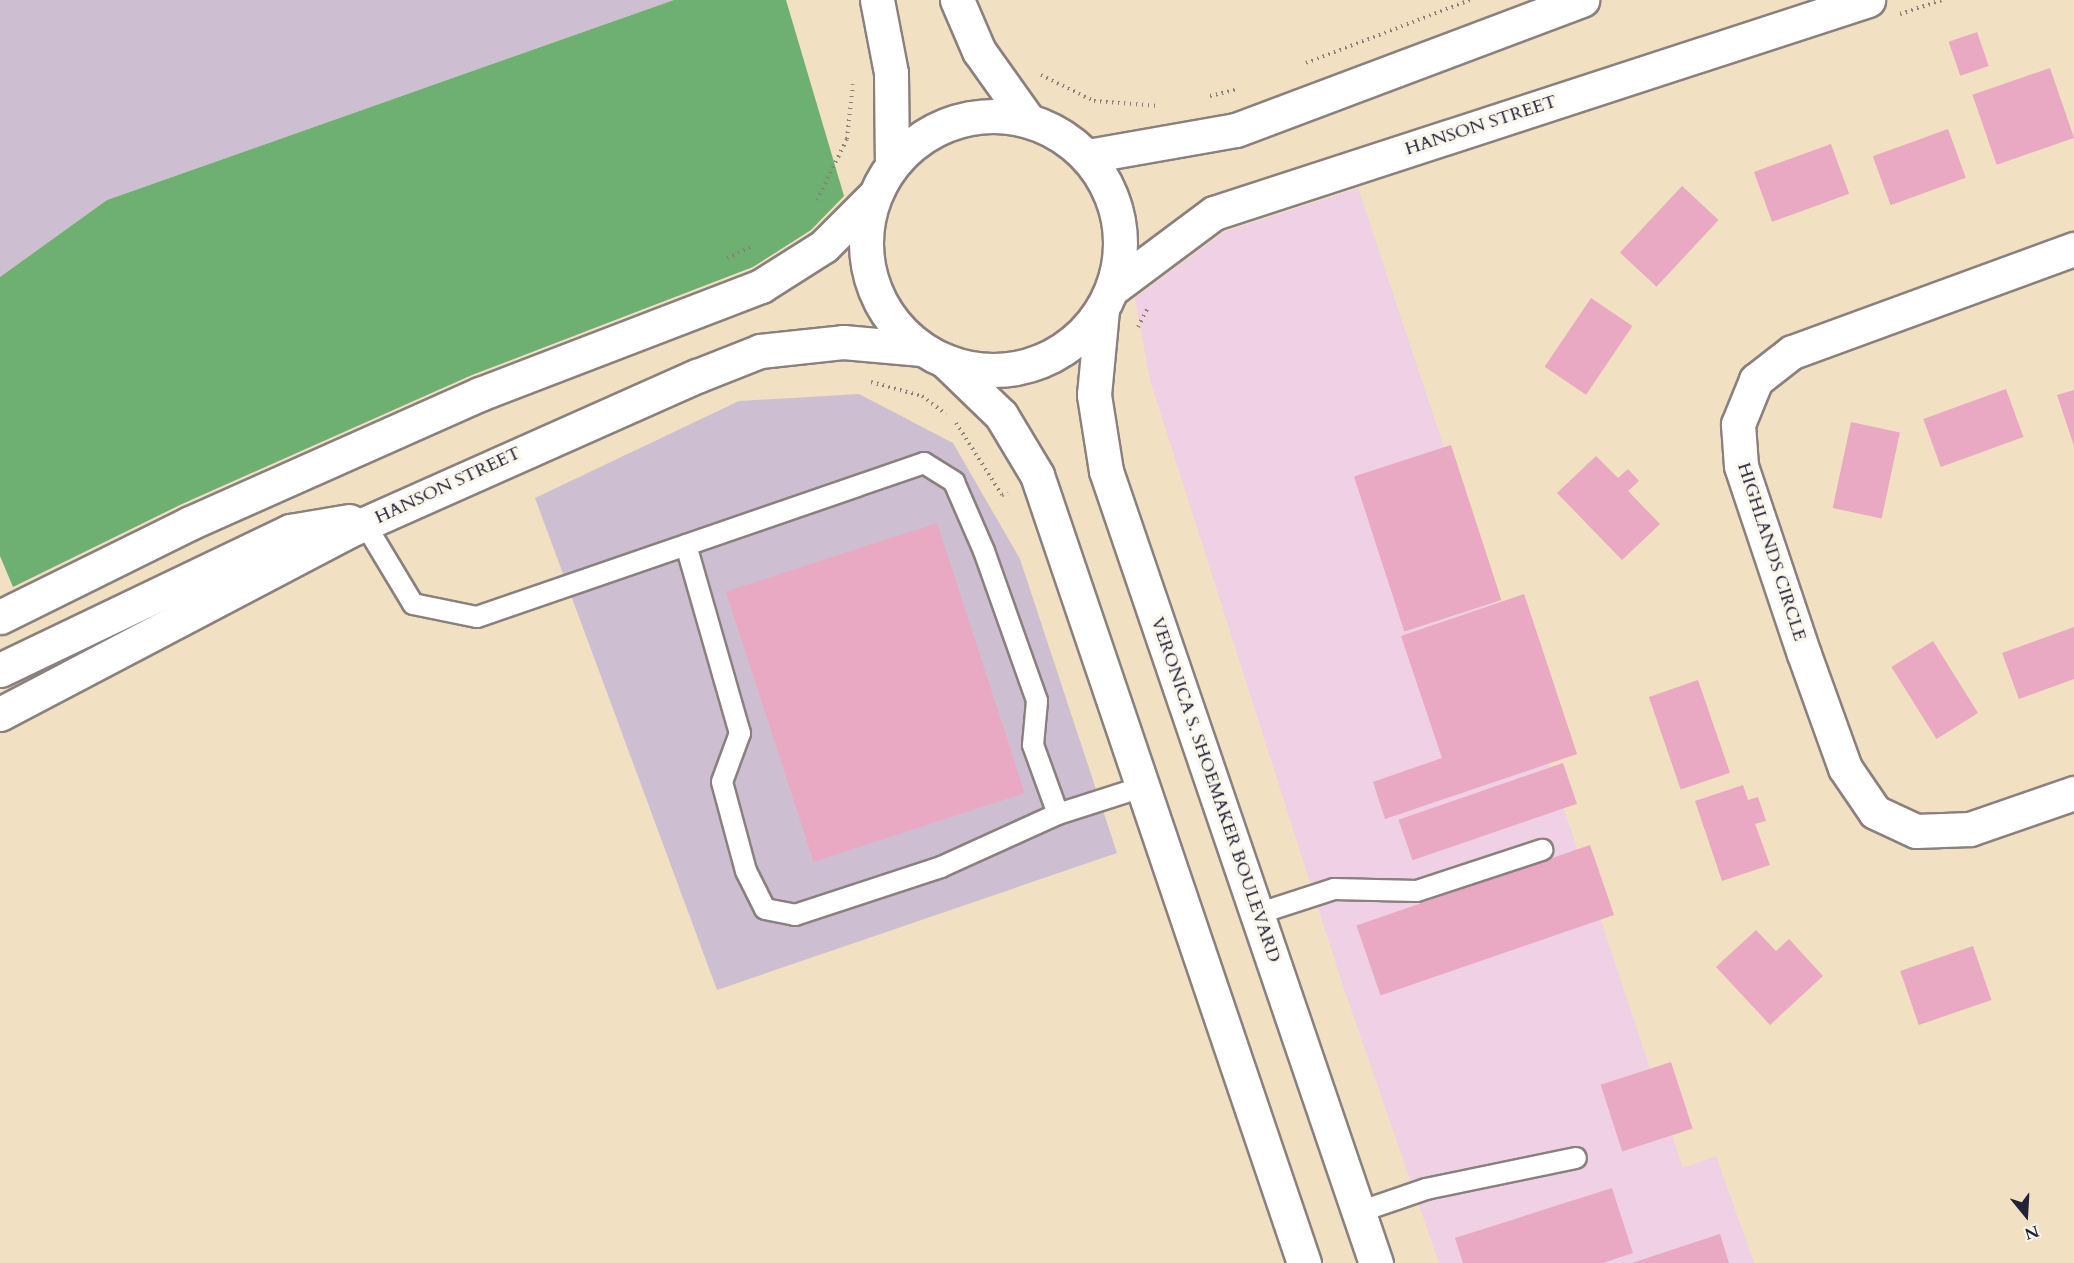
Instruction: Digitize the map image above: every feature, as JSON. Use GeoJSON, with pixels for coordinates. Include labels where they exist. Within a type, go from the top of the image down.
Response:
{"type":"FeatureCollection","features":[{"type":"Feature","properties":{"kind":"street"},"geometry":{"type":"LineString","coordinates":[[878,0],[891,73],[892,164]]}},
{"type":"Feature","properties":{"kind":"street"},"geometry":{"type":"LineString","coordinates":[[957,0],[979,51],[1028,120]]}},
{"type":"Feature","properties":{"kind":"street"},"geometry":{"type":"LineString","coordinates":[[1088,156],[1236,130],[1582,0]]}},
{"type":"Feature","properties":{"kind":"street","name":"HANSON STREET"},"geometry":{"type":"LineString","coordinates":[[0,714],[365,524],[760,351],[843,342],[933,355],[979,369],[1024,366],[1049,357],[1078,337],[1107,300],[1214,213],[1877,9]]}},
{"type":"Feature","properties":{"kind":"street","name":"HANSON STREET"},"geometry":{"type":"LineString","coordinates":[[0,617],[190,523],[480,394],[761,286],[824,246],[873,197],[892,164],[919,138],[953,121],[990,115],[1028,120],[1060,134],[1088,156],[1108,185],[1119,219],[1121,254],[1107,300]]}},
{"type":"Feature","properties":{"kind":"street","name":"HANSON STREET"},"geometry":{"type":"LineString","coordinates":[[873,197],[866,231],[867,265],[877,298],[896,326],[933,355]]}},
{"type":"Feature","properties":{"kind":"street","name":"HIGHLANDS CIRCLE"},"geometry":{"type":"LineString","coordinates":[[2074,249],[1792,352],[1755,380],[1738,424],[1742,466],[1804,654],[1845,768],[1875,812],[1916,831],[1970,829],[2074,793]]}},
{"type":"Feature","properties":{"kind":"street","name":"VERONICA S. SHOEMAKER BOULEVARD"},"geometry":{"type":"LineString","coordinates":[[1107,300],[1094,395],[1106,471],[1376,1263]]}},
{"type":"Feature","properties":{"kind":"street"},"geometry":{"type":"LineString","coordinates":[[933,355],[1001,415],[1037,475],[1145,786],[1304,1263]]}},
{"type":"Feature","properties":{"kind":"street"},"geometry":{"type":"LineString","coordinates":[[0,670],[290,531],[339,519],[365,524]]}},
{"type":"Feature","properties":{"kind":"lane"},"geometry":{"type":"LineString","coordinates":[[365,524],[413,604],[477,617],[924,463],[954,482],[984,551],[1038,701],[1033,745],[1058,814]]}},
{"type":"Feature","properties":{"kind":"lane"},"geometry":{"type":"LineString","coordinates":[[686,545],[740,733],[722,782],[746,871],[765,909],[795,915],[941,867],[1058,814],[1145,786]]}},
{"type":"Feature","properties":{"kind":"lane"},"geometry":{"type":"LineString","coordinates":[[1257,914],[1334,889],[1417,891],[1542,850]]}},
{"type":"Feature","properties":{"kind":"lane"},"geometry":{"type":"LineString","coordinates":[[1359,1212],[1426,1189],[1576,1158]]}},
{"type":"Feature","properties":{"kind":"path"},"geometry":{"type":"LineString","coordinates":[[1293,68],[1470,0]]}},
{"type":"Feature","properties":{"kind":"path"},"geometry":{"type":"LineString","coordinates":[[1877,9],[1942,0]]}},
{"type":"Feature","properties":{"kind":"path"},"geometry":{"type":"LineString","coordinates":[[1036,68],[1069,92],[1094,101],[1171,104]]}},
{"type":"Feature","properties":{"kind":"path"},"geometry":{"type":"LineString","coordinates":[[813,207],[847,139],[854,76]]}},
{"type":"Feature","properties":{"kind":"path"},"geometry":{"type":"LineString","coordinates":[[1201,99],[1250,84]]}},
{"type":"Feature","properties":{"kind":"path"},"geometry":{"type":"LineString","coordinates":[[718,262],[760,243]]}},
{"type":"Feature","properties":{"kind":"path"},"geometry":{"type":"LineString","coordinates":[[1136,331],[1149,305]]}},
{"type":"Feature","properties":{"kind":"path"},"geometry":{"type":"LineString","coordinates":[[861,379],[921,396],[937,408],[974,448],[1002,495],[1013,492]]}},
{"type":"Feature","properties":{"kind":"shaded area"},"geometry":{"type":"Polygon","coordinates":[[[0,0],[674,0],[107,200],[0,277],[0,0]]]}},
{"type":"Feature","properties":{"kind":"shaded area"},"geometry":{"type":"Polygon","coordinates":[[[1358,188],[1683,1168],[1716,1156],[1754,1263],[1439,1263],[1342,983],[1150,380],[1135,298],[1224,232],[1358,188]]]}},
{"type":"Feature","properties":{"kind":"shaded area"},"geometry":{"type":"Polygon","coordinates":[[[859,394],[953,443],[1020,559],[1117,853],[717,990],[535,498],[739,401],[859,394]]]}},
{"type":"Feature","properties":{"kind":"green space"},"geometry":{"type":"Polygon","coordinates":[[[674,0],[786,0],[844,196],[811,230],[753,267],[472,375],[182,504],[13,587],[0,556],[0,277],[107,200],[674,0]]]}},
{"type":"Feature","properties":{"kind":"building"},"geometry":{"type":"Polygon","coordinates":[[[1977,32],[1989,66],[1960,76],[1949,42],[1977,32]]]}},
{"type":"Feature","properties":{"kind":"building"},"geometry":{"type":"Polygon","coordinates":[[[2050,68],[2074,138],[1997,165],[1972,95],[2050,68]]]}},
{"type":"Feature","properties":{"kind":"building"},"geometry":{"type":"Polygon","coordinates":[[[1948,129],[1966,178],[1891,205],[1873,156],[1948,129]]]}},
{"type":"Feature","properties":{"kind":"building"},"geometry":{"type":"Polygon","coordinates":[[[1831,144],[1849,194],[1772,222],[1754,172],[1831,144]]]}},
{"type":"Feature","properties":{"kind":"building"},"geometry":{"type":"Polygon","coordinates":[[[1682,186],[1719,220],[1657,287],[1620,253],[1682,186]]]}},
{"type":"Feature","properties":{"kind":"building"},"geometry":{"type":"Polygon","coordinates":[[[1591,298],[1632,326],[1586,395],[1545,367],[1591,298]]]}},
{"type":"Feature","properties":{"kind":"building"},"geometry":{"type":"Polygon","coordinates":[[[2006,389],[2023,437],[1941,467],[1923,419],[2006,389]]]}},
{"type":"Feature","properties":{"kind":"building"},"geometry":{"type":"Polygon","coordinates":[[[2074,390],[2074,446],[2057,395],[2074,390]]]}},
{"type":"Feature","properties":{"kind":"building"},"geometry":{"type":"Polygon","coordinates":[[[1851,422],[1900,432],[1882,518],[1833,508],[1851,422]]]}},
{"type":"Feature","properties":{"kind":"building"},"geometry":{"type":"Polygon","coordinates":[[[1451,445],[1501,600],[1404,632],[1354,477],[1451,445]]]}},
{"type":"Feature","properties":{"kind":"building"},"geometry":{"type":"Polygon","coordinates":[[[1596,456],[1618,478],[1628,469],[1639,481],[1628,491],[1660,524],[1622,560],[1557,493],[1596,456]]]}},
{"type":"Feature","properties":{"kind":"building"},"geometry":{"type":"Polygon","coordinates":[[[937,523],[1025,793],[814,862],[726,592],[937,523]]]}},
{"type":"Feature","properties":{"kind":"building"},"geometry":{"type":"Polygon","coordinates":[[[1524,594],[1577,754],[1385,819],[1373,782],[1442,758],[1401,636],[1524,594]]]}},
{"type":"Feature","properties":{"kind":"building"},"geometry":{"type":"Polygon","coordinates":[[[2074,627],[2074,679],[2019,699],[2002,653],[2074,627]]]}},
{"type":"Feature","properties":{"kind":"building"},"geometry":{"type":"Polygon","coordinates":[[[1933,641],[1978,713],[1936,739],[1891,667],[1933,641]]]}},
{"type":"Feature","properties":{"kind":"building"},"geometry":{"type":"Polygon","coordinates":[[[1698,680],[1730,773],[1681,790],[1649,697],[1698,680]]]}},
{"type":"Feature","properties":{"kind":"building"},"geometry":{"type":"Polygon","coordinates":[[[1563,763],[1577,804],[1412,860],[1398,820],[1563,763]]]}},
{"type":"Feature","properties":{"kind":"building"},"geometry":{"type":"Polygon","coordinates":[[[1743,785],[1748,800],[1758,797],[1766,821],[1755,824],[1770,865],[1722,881],[1695,801],[1743,785]]]}},
{"type":"Feature","properties":{"kind":"building"},"geometry":{"type":"Polygon","coordinates":[[[1590,845],[1614,915],[1381,995],[1356,925],[1590,845]]]}},
{"type":"Feature","properties":{"kind":"building"},"geometry":{"type":"Polygon","coordinates":[[[1756,930],[1776,951],[1789,939],[1823,976],[1770,1025],[1716,967],[1756,930]]]}},
{"type":"Feature","properties":{"kind":"building"},"geometry":{"type":"Polygon","coordinates":[[[1973,946],[1992,1000],[1919,1025],[1900,971],[1973,946]]]}},
{"type":"Feature","properties":{"kind":"building"},"geometry":{"type":"Polygon","coordinates":[[[1671,1062],[1693,1129],[1622,1151],[1601,1085],[1671,1062]]]}},
{"type":"Feature","properties":{"kind":"building"},"geometry":{"type":"Polygon","coordinates":[[[1612,1188],[1633,1253],[1603,1263],[1463,1263],[1455,1238],[1612,1188]]]}},
{"type":"Feature","properties":{"kind":"building"},"geometry":{"type":"Polygon","coordinates":[[[1720,1234],[1729,1263],[1632,1263],[1720,1234]]]}}]}
